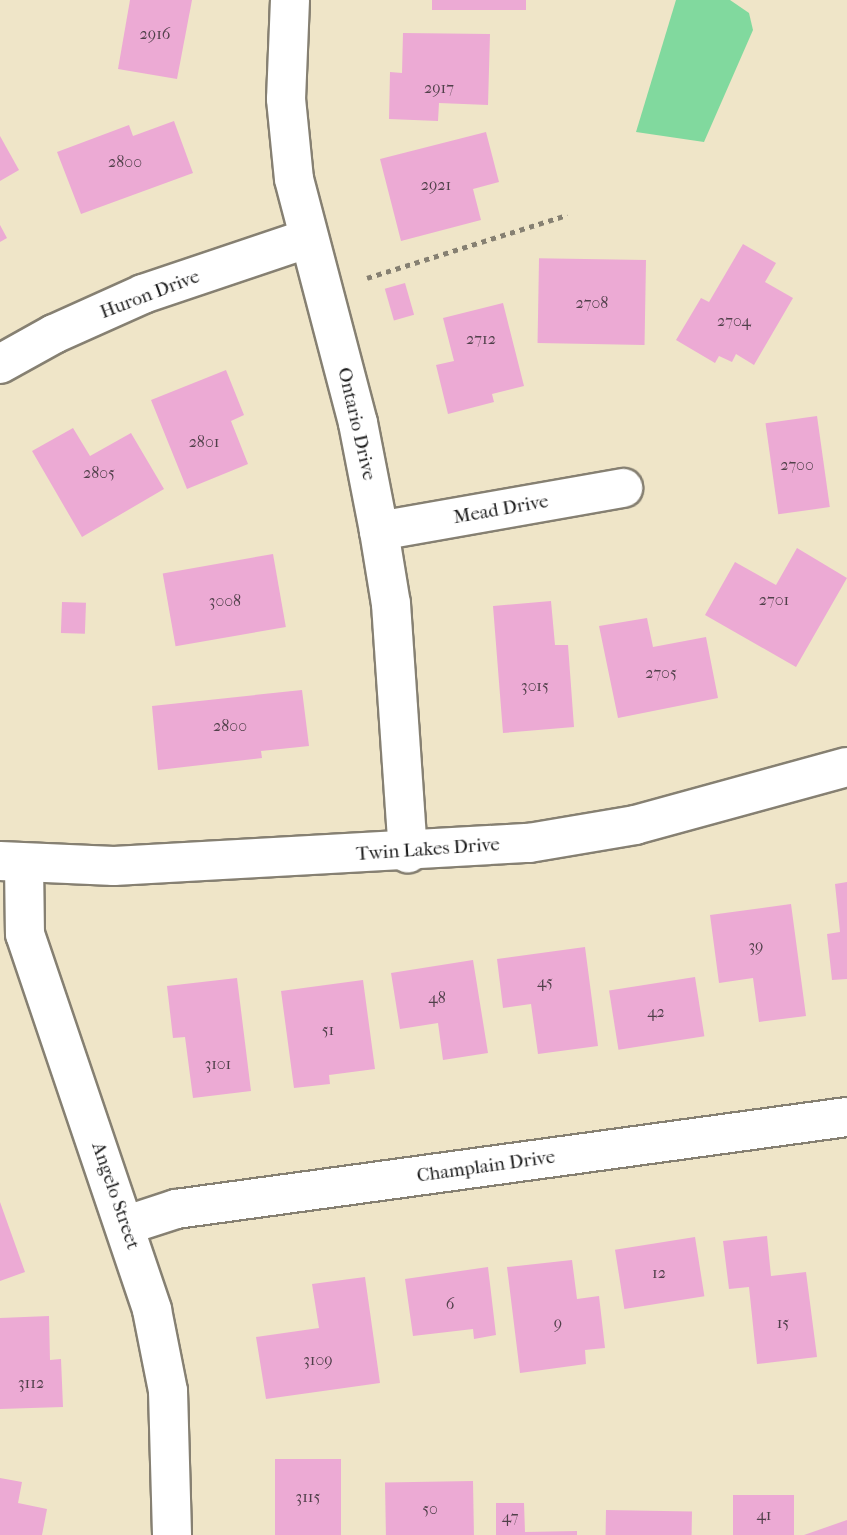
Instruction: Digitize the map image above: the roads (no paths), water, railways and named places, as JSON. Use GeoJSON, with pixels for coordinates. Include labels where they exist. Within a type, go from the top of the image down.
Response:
{"type":"FeatureCollection","features":[{"type":"Feature","properties":{"kind":"street","name":"Ontario Drive"},"geometry":{"type":"LineString","coordinates":[[290,0],[286,99],[294,179],[306,239],[358,423],[379,531],[391,604],[408,853]]}},
{"type":"Feature","properties":{"kind":"street","name":"Huron Drive"},"geometry":{"type":"LineString","coordinates":[[0,364],[54,334],[143,295],[306,239]]}},
{"type":"Feature","properties":{"kind":"street","name":"Mead Drive"},"geometry":{"type":"LineString","coordinates":[[379,531],[623,488]]}},
{"type":"Feature","properties":{"kind":"street","name":"Twin Lakes Drive"},"geometry":{"type":"LineString","coordinates":[[12,863],[114,866],[408,853],[529,843],[635,825],[847,767]]}},
{"type":"Feature","properties":{"kind":"street","name":"Angelo Street"},"geometry":{"type":"LineString","coordinates":[[12,863],[25,934],[127,1225],[152,1310],[167,1391],[173,1535]]}},
{"type":"Feature","properties":{"kind":"street","name":"Champlain Drive"},"geometry":{"type":"LineString","coordinates":[[127,1225],[176,1209],[847,1117]]}}]}
